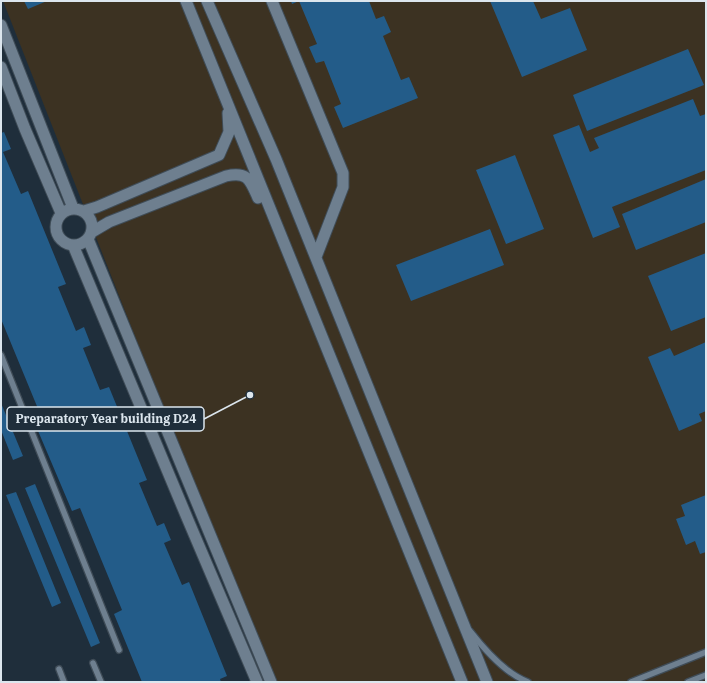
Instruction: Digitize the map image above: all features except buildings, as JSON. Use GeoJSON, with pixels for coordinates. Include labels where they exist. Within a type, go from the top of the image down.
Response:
{"type":"FeatureCollection","features":[{"type":"Feature","properties":{"kind":"street"},"geometry":{"type":"LineString","coordinates":[[186,1],[462,682]]}},
{"type":"Feature","properties":{"kind":"street"},"geometry":{"type":"LineString","coordinates":[[207,1],[276,159],[487,682]]}},
{"type":"Feature","properties":{"kind":"street"},"geometry":{"type":"LineString","coordinates":[[272,1],[343,173],[343,187],[316,257]]}},
{"type":"Feature","properties":{"kind":"street"},"geometry":{"type":"LineString","coordinates":[[1,25],[78,210],[90,216],[93,224],[90,236],[271,682]]}},
{"type":"Feature","properties":{"kind":"street"},"geometry":{"type":"LineString","coordinates":[[1,67],[61,213]]}},
{"type":"Feature","properties":{"kind":"street"},"geometry":{"type":"LineString","coordinates":[[226,101],[229,132],[219,155],[97,207],[78,210],[67,209],[61,213],[56,221],[56,230],[59,237],[65,243],[73,245],[81,244],[109,222],[226,176],[238,173],[247,177],[261,205],[274,218]]}},
{"type":"Feature","properties":{"kind":"street"},"geometry":{"type":"LineString","coordinates":[[73,245],[178,498],[257,682]]}},
{"type":"Feature","properties":{"kind":"lane"},"geometry":{"type":"LineString","coordinates":[[1,355],[119,650]]}},
{"type":"Feature","properties":{"kind":"lane"},"geometry":{"type":"LineString","coordinates":[[464,624],[484,648],[509,671],[528,682]]}},
{"type":"Feature","properties":{"kind":"lane"},"geometry":{"type":"LineString","coordinates":[[631,682],[706,652]]}},
{"type":"Feature","properties":{"kind":"lane"},"geometry":{"type":"LineString","coordinates":[[93,663],[101,682]]}},
{"type":"Feature","properties":{"kind":"lane"},"geometry":{"type":"LineString","coordinates":[[59,669],[64,682]]}},
{"type":"Feature","properties":{"kind":"lane"},"geometry":{"type":"LineString","coordinates":[[688,682],[706,675]]}},
{"type":"Feature","properties":{"kind":"shaded area"},"geometry":{"type":"Polygon","coordinates":[[[3,1],[706,1],[706,682],[271,682],[3,1]]]}},
{"type":"Feature","properties":{"kind":"place","name":"Preparatory Year building D24"},"geometry":{"type":"Point","coordinates":[250,395]}}]}
